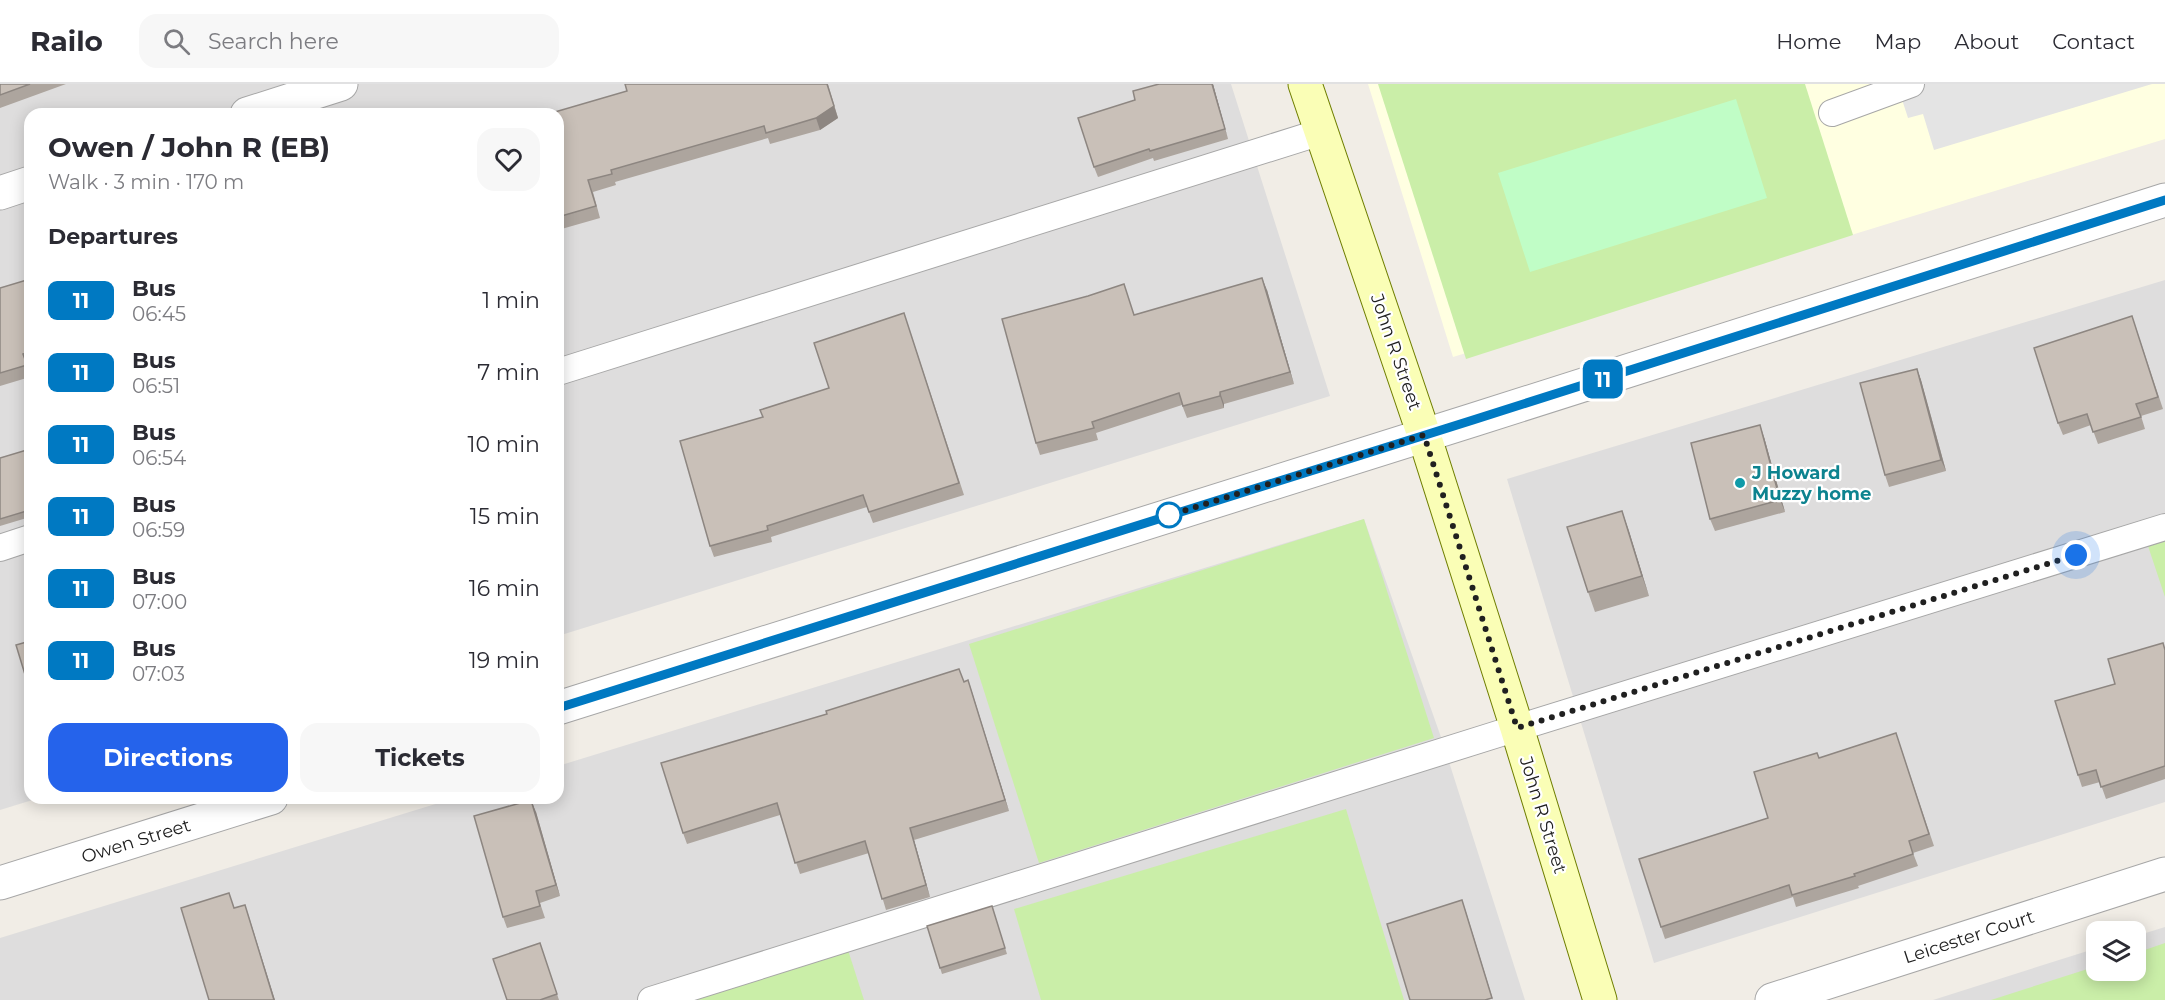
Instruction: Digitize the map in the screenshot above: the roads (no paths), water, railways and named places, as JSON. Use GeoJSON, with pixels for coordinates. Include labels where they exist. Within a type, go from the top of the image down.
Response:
{"type":"FeatureCollection","features":[{"type":"Feature","properties":{"kind":"street"},"geometry":{"type":"LineString","coordinates":[[266,108],[341,84]]}},
{"type":"Feature","properties":{"kind":"street","name":"John R Street"},"geometry":{"type":"LineString","coordinates":[[1305,84],[1424,435],[1517,728],[1599,1000]]}},
{"type":"Feature","properties":{"kind":"street"},"geometry":{"type":"LineString","coordinates":[[0,193],[24,185]]}},
{"type":"Feature","properties":{"kind":"street"},"geometry":{"type":"LineString","coordinates":[[564,706],[2165,200]]}},
{"type":"Feature","properties":{"kind":"street","name":"Owen Street"},"geometry":{"type":"LineString","coordinates":[[0,883],[252,804]]}},
{"type":"Feature","properties":{"kind":"street","name":"Leicester Court"},"geometry":{"type":"LineString","coordinates":[[1772,1000],[2165,874]]}},
{"type":"Feature","properties":{"kind":"lane"},"geometry":{"type":"LineString","coordinates":[[1832,113],[1911,84]]}},
{"type":"Feature","properties":{"kind":"lane"},"geometry":{"type":"LineString","coordinates":[[564,370],[1321,132]]}},
{"type":"Feature","properties":{"kind":"lane"},"geometry":{"type":"LineString","coordinates":[[651,1000],[2165,527]]}},
{"type":"Feature","properties":{"kind":"lane"},"geometry":{"type":"LineString","coordinates":[[0,548],[24,540]]}},
{"type":"Feature","properties":{"kind":"place","name":"J Howard Muzzy home"},"geometry":{"type":"Point","coordinates":[1740,483]}}]}
